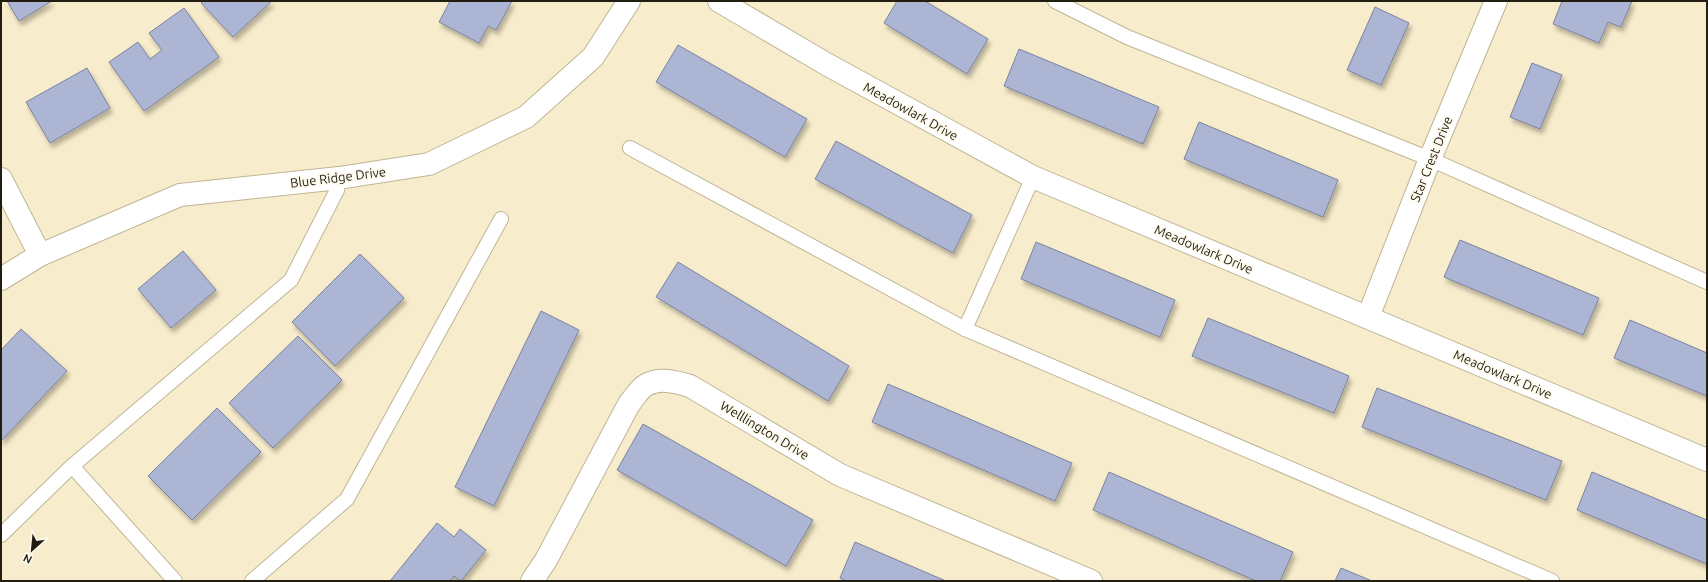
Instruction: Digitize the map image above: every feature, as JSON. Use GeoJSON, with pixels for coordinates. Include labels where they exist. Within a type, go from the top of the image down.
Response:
{"type":"FeatureCollection","features":[{"type":"Feature","properties":{"kind":"street","name":"Blue Ridge Drive"},"geometry":{"type":"LineString","coordinates":[[1,279],[40,254],[180,195],[339,178],[430,164],[526,117],[593,57],[629,1]]}},
{"type":"Feature","properties":{"kind":"street","name":"Meadowlark Drive"},"geometry":{"type":"LineString","coordinates":[[719,1],[828,65],[1033,177],[1707,460]]}},
{"type":"Feature","properties":{"kind":"street","name":"Star Crest Drive"},"geometry":{"type":"LineString","coordinates":[[1368,317],[1430,159],[1496,1]]}},
{"type":"Feature","properties":{"kind":"street"},"geometry":{"type":"LineString","coordinates":[[1,179],[40,254]]}},
{"type":"Feature","properties":{"kind":"street","name":"Welllington Drive"},"geometry":{"type":"LineString","coordinates":[[532,581],[546,560],[629,404],[645,385],[660,380],[677,382],[690,386],[840,475],[1091,581]]}},
{"type":"Feature","properties":{"kind":"lane"},"geometry":{"type":"LineString","coordinates":[[1055,1],[1127,37],[1430,159],[1707,282]]}},
{"type":"Feature","properties":{"kind":"lane"},"geometry":{"type":"LineString","coordinates":[[630,148],[965,328],[1552,581]]}},
{"type":"Feature","properties":{"kind":"lane"},"geometry":{"type":"LineString","coordinates":[[965,328],[1033,177]]}},
{"type":"Feature","properties":{"kind":"lane"},"geometry":{"type":"LineString","coordinates":[[1,535],[72,466],[291,280],[337,190],[339,178]]}},
{"type":"Feature","properties":{"kind":"lane"},"geometry":{"type":"LineString","coordinates":[[252,581],[347,499],[501,219]]}},
{"type":"Feature","properties":{"kind":"lane"},"geometry":{"type":"LineString","coordinates":[[72,466],[175,581]]}},
{"type":"Feature","properties":{"kind":"building"},"geometry":{"type":"Polygon","coordinates":[[[7,1],[52,1],[19,21],[7,1]]]}},
{"type":"Feature","properties":{"kind":"building"},"geometry":{"type":"Polygon","coordinates":[[[203,1],[272,1],[233,37],[201,3],[203,1]]]}},
{"type":"Feature","properties":{"kind":"building"},"geometry":{"type":"Polygon","coordinates":[[[450,1],[512,1],[496,30],[488,26],[479,43],[439,22],[450,1]]]}},
{"type":"Feature","properties":{"kind":"building"},"geometry":{"type":"Polygon","coordinates":[[[897,1],[925,1],[988,39],[967,74],[884,23],[897,1]]]}},
{"type":"Feature","properties":{"kind":"building"},"geometry":{"type":"Polygon","coordinates":[[[1562,1],[1632,1],[1621,27],[1608,22],[1599,43],[1553,24],[1562,1]]]}},
{"type":"Feature","properties":{"kind":"building"},"geometry":{"type":"Polygon","coordinates":[[[1375,7],[1409,23],[1381,85],[1347,70],[1375,7]]]}},
{"type":"Feature","properties":{"kind":"building"},"geometry":{"type":"Polygon","coordinates":[[[184,8],[219,57],[144,111],[109,62],[138,42],[150,59],[162,50],[149,33],[184,8]]]}},
{"type":"Feature","properties":{"kind":"building"},"geometry":{"type":"Polygon","coordinates":[[[678,45],[807,119],[785,157],[656,82],[678,45]]]}},
{"type":"Feature","properties":{"kind":"building"},"geometry":{"type":"Polygon","coordinates":[[[1019,49],[1159,107],[1143,144],[1004,86],[1019,49]]]}},
{"type":"Feature","properties":{"kind":"building"},"geometry":{"type":"Polygon","coordinates":[[[1532,63],[1562,75],[1540,129],[1510,117],[1532,63]]]}},
{"type":"Feature","properties":{"kind":"building"},"geometry":{"type":"Polygon","coordinates":[[[87,68],[110,108],[50,143],[26,102],[87,68]]]}},
{"type":"Feature","properties":{"kind":"building"},"geometry":{"type":"Polygon","coordinates":[[[1199,122],[1338,180],[1323,217],[1184,159],[1199,122]]]}},
{"type":"Feature","properties":{"kind":"building"},"geometry":{"type":"Polygon","coordinates":[[[836,141],[972,215],[953,253],[815,179],[836,141]]]}},
{"type":"Feature","properties":{"kind":"building"},"geometry":{"type":"Polygon","coordinates":[[[1460,240],[1599,298],[1583,335],[1444,277],[1460,240]]]}},
{"type":"Feature","properties":{"kind":"building"},"geometry":{"type":"Polygon","coordinates":[[[1036,242],[1175,300],[1160,337],[1021,279],[1036,242]]]}},
{"type":"Feature","properties":{"kind":"building"},"geometry":{"type":"Polygon","coordinates":[[[183,251],[216,290],[171,328],[138,289],[183,251]]]}},
{"type":"Feature","properties":{"kind":"building"},"geometry":{"type":"Polygon","coordinates":[[[360,254],[404,298],[335,366],[292,322],[360,254]]]}},
{"type":"Feature","properties":{"kind":"building"},"geometry":{"type":"Polygon","coordinates":[[[678,262],[849,366],[828,401],[656,297],[678,262]]]}},
{"type":"Feature","properties":{"kind":"building"},"geometry":{"type":"Polygon","coordinates":[[[541,311],[579,330],[494,506],[455,487],[541,311]]]}},
{"type":"Feature","properties":{"kind":"building"},"geometry":{"type":"Polygon","coordinates":[[[1208,318],[1349,376],[1334,413],[1192,356],[1208,318]]]}},
{"type":"Feature","properties":{"kind":"building"},"geometry":{"type":"Polygon","coordinates":[[[1630,320],[1707,353],[1707,396],[1614,358],[1630,320]]]}},
{"type":"Feature","properties":{"kind":"building"},"geometry":{"type":"Polygon","coordinates":[[[21,329],[67,371],[1,441],[1,350],[21,329]]]}},
{"type":"Feature","properties":{"kind":"building"},"geometry":{"type":"Polygon","coordinates":[[[298,336],[342,380],[273,448],[229,403],[298,336]]]}},
{"type":"Feature","properties":{"kind":"building"},"geometry":{"type":"Polygon","coordinates":[[[888,384],[1072,463],[1055,501],[872,422],[888,384]]]}},
{"type":"Feature","properties":{"kind":"building"},"geometry":{"type":"Polygon","coordinates":[[[1377,388],[1562,461],[1546,500],[1362,427],[1377,388]]]}},
{"type":"Feature","properties":{"kind":"building"},"geometry":{"type":"Polygon","coordinates":[[[217,408],[261,452],[192,520],[148,476],[217,408]]]}},
{"type":"Feature","properties":{"kind":"building"},"geometry":{"type":"Polygon","coordinates":[[[643,424],[813,520],[786,566],[617,470],[643,424]]]}},
{"type":"Feature","properties":{"kind":"building"},"geometry":{"type":"Polygon","coordinates":[[[1109,472],[1293,552],[1280,581],[1256,581],[1093,510],[1109,472]]]}},
{"type":"Feature","properties":{"kind":"building"},"geometry":{"type":"Polygon","coordinates":[[[1592,472],[1707,520],[1707,564],[1577,510],[1592,472]]]}},
{"type":"Feature","properties":{"kind":"building"},"geometry":{"type":"Polygon","coordinates":[[[437,523],[454,537],[460,529],[486,550],[461,581],[454,576],[450,581],[390,581],[437,523]]]}},
{"type":"Feature","properties":{"kind":"building"},"geometry":{"type":"Polygon","coordinates":[[[855,542],[946,581],[846,581],[840,578],[855,542]]]}},
{"type":"Feature","properties":{"kind":"building"},"geometry":{"type":"Polygon","coordinates":[[[1341,568],[1372,581],[1335,581],[1341,568]]]}}]}
